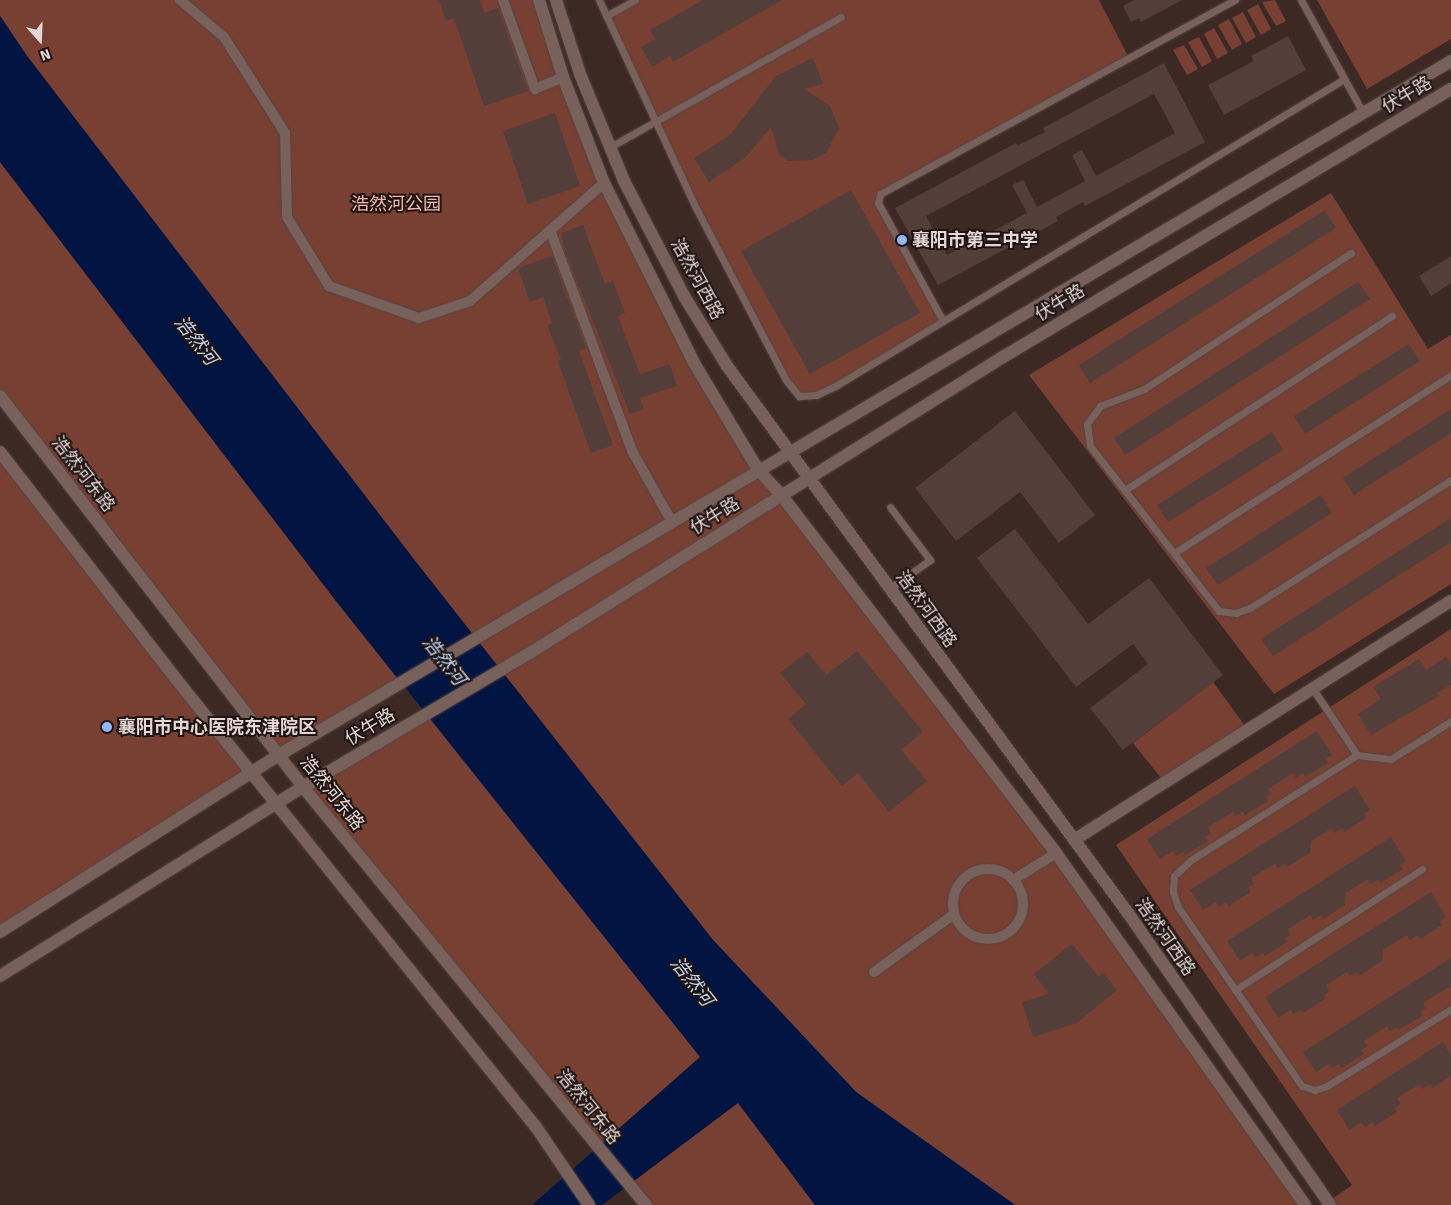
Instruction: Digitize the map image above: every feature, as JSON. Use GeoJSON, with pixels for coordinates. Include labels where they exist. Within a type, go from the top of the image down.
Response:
{"type":"FeatureCollection","features":[{"type":"Feature","properties":{"kind":"street"},"geometry":{"type":"LineString","coordinates":[[180,0],[224,37],[285,133],[287,217],[329,286],[419,318],[470,301],[604,183]]}},
{"type":"Feature","properties":{"kind":"street"},"geometry":{"type":"LineString","coordinates":[[502,0],[535,89],[563,77]]}},
{"type":"Feature","properties":{"kind":"street"},"geometry":{"type":"LineString","coordinates":[[539,0],[563,77],[604,183],[694,363],[759,471],[782,496],[1056,853],[1305,1205]]}},
{"type":"Feature","properties":{"kind":"street","name":"浩然河西路"},"geometry":{"type":"LineString","coordinates":[[556,0],[580,74],[610,147],[684,296],[727,366],[1074,840],[1330,1205]]}},
{"type":"Feature","properties":{"kind":"street"},"geometry":{"type":"LineString","coordinates":[[0,932],[252,774],[279,755],[1451,61]]}},
{"type":"Feature","properties":{"kind":"street","name":"伏牛路"},"geometry":{"type":"LineString","coordinates":[[0,976],[277,806],[303,787],[518,660],[782,496],[811,480],[1003,357],[1451,89]]}},
{"type":"Feature","properties":{"kind":"street"},"geometry":{"type":"LineString","coordinates":[[550,230],[632,451],[672,522]]}},
{"type":"Feature","properties":{"kind":"street","name":"浩然河东路"},"geometry":{"type":"LineString","coordinates":[[0,396],[303,787],[646,1205]]}},
{"type":"Feature","properties":{"kind":"street"},"geometry":{"type":"LineString","coordinates":[[0,452],[277,806],[536,1127],[589,1205]]}},
{"type":"Feature","properties":{"kind":"street"},"geometry":{"type":"LineString","coordinates":[[1074,840],[1451,601]]}},
{"type":"Feature","properties":{"kind":"street"},"geometry":{"type":"LineString","coordinates":[[1013,880],[1056,853]]}},
{"type":"Feature","properties":{"kind":"street"},"geometry":{"type":"LineString","coordinates":[[993,870],[1013,880],[1020,890],[1022,912],[1017,923],[1004,935],[977,938],[958,924],[954,914],[955,891],[970,874],[993,870]]}},
{"type":"Feature","properties":{"kind":"street"},"geometry":{"type":"LineString","coordinates":[[874,972],[954,914]]}},
{"type":"Feature","properties":{"kind":"lane"},"geometry":{"type":"LineString","coordinates":[[600,0],[654,122],[786,380],[799,396],[816,395],[837,385],[1344,78]]}},
{"type":"Feature","properties":{"kind":"lane"},"geometry":{"type":"LineString","coordinates":[[606,16],[635,0]]}},
{"type":"Feature","properties":{"kind":"lane"},"geometry":{"type":"LineString","coordinates":[[943,321],[878,203],[880,194],[1235,0]]}},
{"type":"Feature","properties":{"kind":"lane"},"geometry":{"type":"LineString","coordinates":[[1301,0],[1363,113]]}},
{"type":"Feature","properties":{"kind":"lane"},"geometry":{"type":"LineString","coordinates":[[610,147],[841,17]]}},
{"type":"Feature","properties":{"kind":"lane"},"geometry":{"type":"LineString","coordinates":[[1351,253],[1144,389],[1100,406],[1087,424],[1090,446],[1219,611],[1236,613],[1250,608],[1451,480]]}},
{"type":"Feature","properties":{"kind":"lane"},"geometry":{"type":"LineString","coordinates":[[1125,490],[1392,316]]}},
{"type":"Feature","properties":{"kind":"lane"},"geometry":{"type":"LineString","coordinates":[[1174,553],[1451,375]]}},
{"type":"Feature","properties":{"kind":"lane"},"geometry":{"type":"LineString","coordinates":[[890,507],[930,560],[890,588]]}},
{"type":"Feature","properties":{"kind":"lane"},"geometry":{"type":"LineString","coordinates":[[1312,689],[1357,755]]}},
{"type":"Feature","properties":{"kind":"lane"},"geometry":{"type":"LineString","coordinates":[[1451,721],[1391,759],[1357,755],[1191,860],[1174,876],[1173,892],[1178,907],[1302,1086],[1315,1090],[1451,1009]]}},
{"type":"Feature","properties":{"kind":"lane"},"geometry":{"type":"LineString","coordinates":[[1236,990],[1422,869]]}},
{"type":"Feature","properties":{"kind":"green space","name":"浩然河公园"},"geometry":{"type":"Polygon","coordinates":[[[0,0],[541,0],[604,183],[694,363],[782,496],[1056,853],[1305,1205],[1015,1205],[856,1092],[713,940],[416,562],[27,56],[0,16],[0,0]]]}},
{"type":"Feature","properties":{"kind":"green space"},"geometry":{"type":"Polygon","coordinates":[[[635,0],[1099,0],[1129,58],[880,194],[878,203],[943,321],[816,395],[799,396],[786,380],[696,208],[606,16],[635,0]]]}},
{"type":"Feature","properties":{"kind":"green space"},"geometry":{"type":"Polygon","coordinates":[[[1275,0],[1286,21],[1276,26],[1262,2],[1275,0]]]}},
{"type":"Feature","properties":{"kind":"green space"},"geometry":{"type":"Polygon","coordinates":[[[1317,0],[1451,0],[1451,39],[1367,89],[1317,0]]]}},
{"type":"Feature","properties":{"kind":"green space"},"geometry":{"type":"Polygon","coordinates":[[[1258,4],[1271,29],[1261,35],[1247,10],[1258,4]]]}},
{"type":"Feature","properties":{"kind":"green space"},"geometry":{"type":"Polygon","coordinates":[[[1243,12],[1256,37],[1246,43],[1232,18],[1243,12]]]}},
{"type":"Feature","properties":{"kind":"green space"},"geometry":{"type":"Polygon","coordinates":[[[1229,19],[1242,44],[1232,50],[1218,25],[1229,19]]]}},
{"type":"Feature","properties":{"kind":"green space"},"geometry":{"type":"Polygon","coordinates":[[[1214,28],[1228,53],[1217,59],[1204,34],[1214,28]]]}},
{"type":"Feature","properties":{"kind":"green space"},"geometry":{"type":"Polygon","coordinates":[[[1199,37],[1212,61],[1202,67],[1188,42],[1199,37]]]}},
{"type":"Feature","properties":{"kind":"green space"},"geometry":{"type":"Polygon","coordinates":[[[1184,45],[1198,69],[1187,75],[1173,50],[1184,45]]]}},
{"type":"Feature","properties":{"kind":"green space"},"geometry":{"type":"Polygon","coordinates":[[[0,162],[401,683],[279,755],[0,396],[0,162]]]}},
{"type":"Feature","properties":{"kind":"green space"},"geometry":{"type":"Polygon","coordinates":[[[1331,193],[1428,349],[1451,335],[1451,584],[1274,694],[1029,375],[1331,193]]]}},
{"type":"Feature","properties":{"kind":"green space","name":"襄阳市中心医院东津院区"},"geometry":{"type":"Polygon","coordinates":[[[0,452],[252,774],[0,932],[0,452]]]}},
{"type":"Feature","properties":{"kind":"green space"},"geometry":{"type":"Polygon","coordinates":[[[1451,629],[1451,1205],[1330,1205],[1328,1202],[1352,1185],[1116,845],[1451,629]]]}},
{"type":"Feature","properties":{"kind":"green space"},"geometry":{"type":"Polygon","coordinates":[[[1213,682],[1248,730],[1165,783],[1133,743],[1213,682]]]}},
{"type":"Feature","properties":{"kind":"green space"},"geometry":{"type":"Polygon","coordinates":[[[429,712],[754,1123],[815,1205],[646,1205],[303,787],[429,712]]]}},
{"type":"Feature","properties":{"kind":"water","name":"浩然河"},"geometry":{"type":"Polygon","coordinates":[[[0,16],[27,56],[416,562],[713,940],[856,1092],[1015,1205],[815,1205],[738,1103],[602,1205],[532,1205],[700,1057],[336,601],[0,162],[0,16]]]}},
{"type":"Feature","properties":{"kind":"building"},"geometry":{"type":"Polygon","coordinates":[[[439,0],[480,0],[484,13],[498,8],[528,91],[484,106],[454,18],[446,21],[439,0]]]}},
{"type":"Feature","properties":{"kind":"building"},"geometry":{"type":"Polygon","coordinates":[[[703,0],[782,0],[673,62],[670,56],[652,67],[641,47],[655,39],[650,30],[703,0]]]}},
{"type":"Feature","properties":{"kind":"building"},"geometry":{"type":"Polygon","coordinates":[[[1134,0],[1182,0],[1141,22],[1139,18],[1131,22],[1123,6],[1134,0]]]}},
{"type":"Feature","properties":{"kind":"building"},"geometry":{"type":"Polygon","coordinates":[[[1288,36],[1306,70],[1224,115],[1208,85],[1254,61],[1251,56],[1288,36]]]}},
{"type":"Feature","properties":{"kind":"building"},"geometry":{"type":"Polygon","coordinates":[[[813,58],[823,84],[804,89],[830,106],[839,128],[826,153],[813,160],[787,161],[779,154],[771,127],[745,158],[709,182],[694,158],[731,134],[776,76],[813,58]]]}},
{"type":"Feature","properties":{"kind":"building"},"geometry":{"type":"Polygon","coordinates":[[[1164,63],[1205,142],[1085,206],[1083,202],[1056,217],[1058,221],[938,285],[895,208],[1016,143],[1018,145],[1045,132],[1043,128],[1164,63]],[[1154,94],[926,216],[947,255],[1027,213],[1012,185],[1023,180],[1037,207],[1085,181],[1072,155],[1082,150],[1096,176],[1175,133],[1154,94]]]}},
{"type":"Feature","properties":{"kind":"building"},"geometry":{"type":"Polygon","coordinates":[[[555,113],[580,186],[528,204],[503,131],[555,113]]]}},
{"type":"Feature","properties":{"kind":"building"},"geometry":{"type":"Polygon","coordinates":[[[851,190],[920,313],[810,374],[741,251],[851,190]]]}},
{"type":"Feature","properties":{"kind":"building"},"geometry":{"type":"Polygon","coordinates":[[[1325,210],[1336,228],[1090,383],[1079,365],[1325,210]]]}},
{"type":"Feature","properties":{"kind":"building"},"geometry":{"type":"Polygon","coordinates":[[[583,225],[605,284],[613,281],[625,313],[618,316],[640,374],[670,364],[677,386],[640,398],[644,409],[630,414],[565,251],[561,233],[583,225]]]}},
{"type":"Feature","properties":{"kind":"building"},"geometry":{"type":"Polygon","coordinates":[[[552,256],[586,348],[579,351],[613,445],[591,453],[558,362],[561,360],[547,325],[552,323],[543,297],[530,302],[518,268],[552,256]]]}},
{"type":"Feature","properties":{"kind":"building"},"geometry":{"type":"Polygon","coordinates":[[[1451,256],[1451,283],[1431,296],[1419,276],[1451,256]]]}},
{"type":"Feature","properties":{"kind":"building"},"geometry":{"type":"Polygon","coordinates":[[[1358,282],[1370,299],[1125,455],[1114,438],[1358,282]]]}},
{"type":"Feature","properties":{"kind":"building"},"geometry":{"type":"Polygon","coordinates":[[[1409,344],[1420,361],[1305,434],[1294,416],[1409,344]]]}},
{"type":"Feature","properties":{"kind":"building"},"geometry":{"type":"Polygon","coordinates":[[[1451,409],[1451,433],[1354,495],[1343,478],[1451,409]]]}},
{"type":"Feature","properties":{"kind":"building"},"geometry":{"type":"Polygon","coordinates":[[[1015,411],[1095,515],[1059,543],[1020,492],[956,541],[915,488],[1015,411]]]}},
{"type":"Feature","properties":{"kind":"building"},"geometry":{"type":"Polygon","coordinates":[[[1272,432],[1283,450],[1168,522],[1157,505],[1272,432]]]}},
{"type":"Feature","properties":{"kind":"building"},"geometry":{"type":"Polygon","coordinates":[[[1321,495],[1332,513],[1218,585],[1206,568],[1321,495]]]}},
{"type":"Feature","properties":{"kind":"building"},"geometry":{"type":"Polygon","coordinates":[[[1451,518],[1451,542],[1273,656],[1261,639],[1451,518]]]}},
{"type":"Feature","properties":{"kind":"building"},"geometry":{"type":"Polygon","coordinates":[[[1015,529],[1088,624],[1149,578],[1223,675],[1123,750],[1090,708],[1148,664],[1133,644],[1076,687],[977,558],[1015,529]]]}},
{"type":"Feature","properties":{"kind":"building"},"geometry":{"type":"Polygon","coordinates":[[[857,651],[923,732],[901,750],[927,781],[889,812],[858,773],[842,786],[788,719],[806,704],[780,673],[807,652],[826,675],[857,651]]]}},
{"type":"Feature","properties":{"kind":"building"},"geometry":{"type":"Polygon","coordinates":[[[1446,657],[1451,665],[1451,685],[1437,693],[1439,696],[1371,735],[1358,714],[1381,699],[1373,687],[1419,659],[1426,670],[1446,657]]]}},
{"type":"Feature","properties":{"kind":"building"},"geometry":{"type":"Polygon","coordinates":[[[1317,731],[1332,755],[1326,759],[1328,763],[1305,777],[1303,773],[1296,778],[1293,773],[1268,789],[1271,794],[1265,797],[1268,801],[1245,815],[1243,812],[1235,816],[1233,812],[1208,827],[1211,833],[1205,837],[1208,841],[1185,855],[1183,852],[1176,856],[1173,851],[1160,859],[1147,839],[1317,731]]]}},
{"type":"Feature","properties":{"kind":"building"},"geometry":{"type":"Polygon","coordinates":[[[1355,786],[1370,810],[1364,814],[1366,818],[1344,832],[1342,828],[1334,833],[1332,828],[1311,841],[1310,853],[1287,867],[1285,864],[1278,868],[1275,864],[1251,878],[1254,884],[1248,888],[1251,892],[1228,906],[1226,902],[1219,907],[1216,902],[1203,910],[1190,890],[1355,786]]]}},
{"type":"Feature","properties":{"kind":"building"},"geometry":{"type":"Polygon","coordinates":[[[1391,837],[1406,861],[1400,865],[1403,869],[1380,883],[1378,880],[1370,884],[1368,879],[1346,893],[1345,905],[1323,919],[1321,915],[1313,920],[1310,915],[1288,929],[1291,935],[1285,938],[1287,942],[1265,956],[1263,953],[1255,957],[1252,953],[1240,961],[1227,941],[1391,837]]]}},
{"type":"Feature","properties":{"kind":"building"},"geometry":{"type":"Polygon","coordinates":[[[1431,892],[1446,917],[1440,921],[1442,925],[1420,939],[1417,935],[1410,940],[1407,935],[1383,950],[1382,961],[1360,975],[1357,972],[1350,976],[1347,972],[1326,985],[1329,992],[1323,995],[1325,999],[1303,1013],[1301,1010],[1293,1014],[1291,1010],[1278,1018],[1265,997],[1431,892]]]}},
{"type":"Feature","properties":{"kind":"building"},"geometry":{"type":"Polygon","coordinates":[[[1072,944],[1099,977],[1103,973],[1117,990],[1077,1023],[1033,1037],[1022,1002],[1049,994],[1034,974],[1072,944]]]}},
{"type":"Feature","properties":{"kind":"building"},"geometry":{"type":"Polygon","coordinates":[[[1451,958],[1451,986],[1423,1003],[1426,1008],[1420,1012],[1422,1016],[1399,1030],[1397,1027],[1390,1031],[1387,1026],[1364,1041],[1367,1046],[1361,1050],[1364,1054],[1341,1068],[1339,1064],[1332,1068],[1329,1064],[1316,1072],[1303,1052],[1451,958]]]}},
{"type":"Feature","properties":{"kind":"building"},"geometry":{"type":"Polygon","coordinates":[[[1443,1042],[1451,1055],[1451,1076],[1432,1088],[1430,1084],[1422,1089],[1420,1084],[1397,1098],[1401,1104],[1395,1108],[1397,1112],[1375,1126],[1372,1122],[1365,1127],[1362,1122],[1349,1130],[1337,1110],[1443,1042]]]}},
{"type":"Feature","properties":{"kind":"place","name":"襄阳市第三中学"},"geometry":{"type":"Point","coordinates":[902,240]}},
{"type":"Feature","properties":{"kind":"place","name":"襄阳市中心医院东津院区"},"geometry":{"type":"Point","coordinates":[107,727]}}]}
